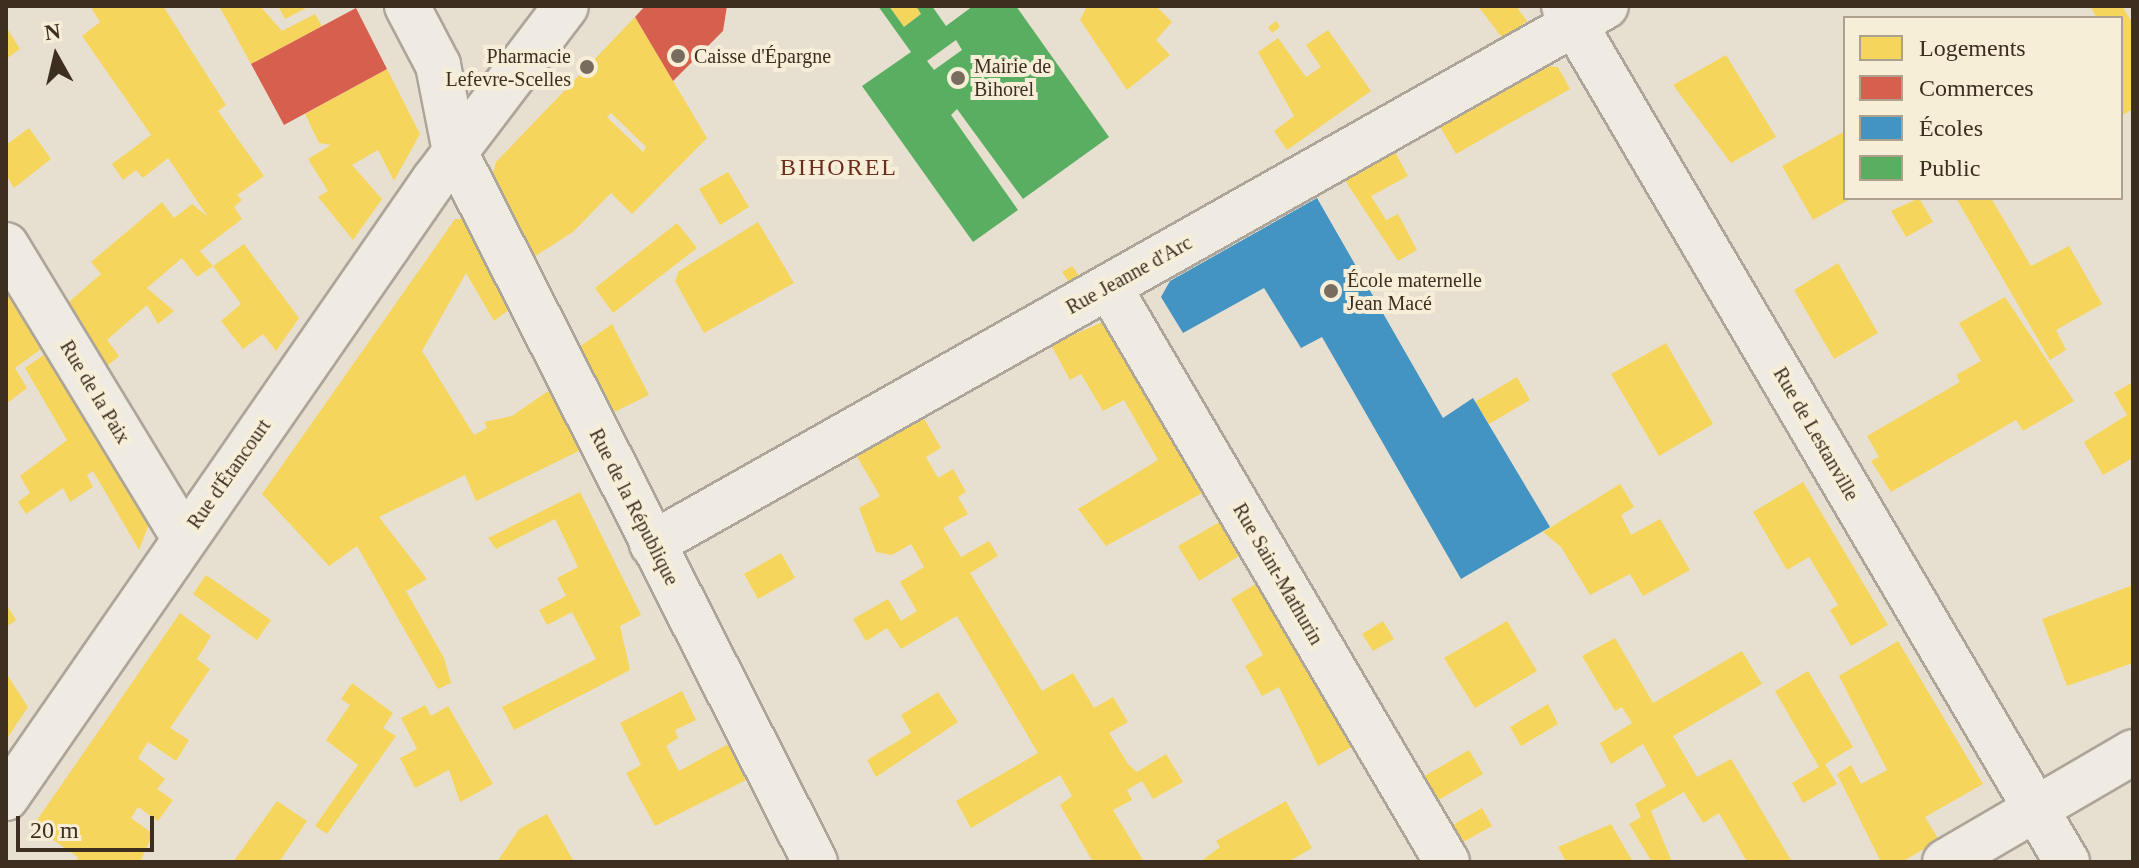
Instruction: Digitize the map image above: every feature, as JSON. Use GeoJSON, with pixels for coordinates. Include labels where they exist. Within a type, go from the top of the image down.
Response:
{"type":"FeatureCollection","features":[{"type":"Feature","properties":{"kind":"street","name":"Rue de la République"},"geometry":{"type":"LineString","coordinates":[[407,6],[438,65],[455,152],[815,862]]}},
{"type":"Feature","properties":{"kind":"street","name":"Rue d'Étancourt"},"geometry":{"type":"LineString","coordinates":[[6,798],[455,152],[566,6]]}},
{"type":"Feature","properties":{"kind":"street","name":"Rue Jeanne d'Arc"},"geometry":{"type":"LineString","coordinates":[[652,544],[1109,287],[1582,12]]}},
{"type":"Feature","properties":{"kind":"street","name":"Rue de Lestanville"},"geometry":{"type":"LineString","coordinates":[[1582,12],[2067,862]]}},
{"type":"Feature","properties":{"kind":"street","name":"Rue de la Paix"},"geometry":{"type":"LineString","coordinates":[[6,245],[184,538]]}},
{"type":"Feature","properties":{"kind":"street","name":"Rue Saint-Mathurin"},"geometry":{"type":"LineString","coordinates":[[1109,287],[1447,862]]}},
{"type":"Feature","properties":{"kind":"street"},"geometry":{"type":"LineString","coordinates":[[1945,862],[2133,752]]}},
{"type":"Feature","properties":{"kind":"building: Logements"},"geometry":{"type":"Polygon","coordinates":[[[90,6],[163,6],[226,105],[218,111],[264,176],[237,195],[242,200],[234,207],[242,219],[200,251],[213,266],[197,277],[182,258],[147,288],[174,311],[158,324],[147,305],[107,340],[119,356],[106,367],[63,307],[101,274],[91,262],[162,202],[174,218],[192,204],[208,217],[168,158],[143,178],[136,170],[123,180],[112,164],[151,135],[82,36],[100,22],[90,6]]]}},
{"type":"Feature","properties":{"kind":"building: Logements"},"geometry":{"type":"Polygon","coordinates":[[[219,6],[260,6],[282,31],[315,14],[322,26],[251,64],[219,6]]]}},
{"type":"Feature","properties":{"kind":"building: Logements"},"geometry":{"type":"Polygon","coordinates":[[[278,6],[310,6],[285,19],[278,6]]]}},
{"type":"Feature","properties":{"kind":"building: Logements"},"geometry":{"type":"Polygon","coordinates":[[[889,6],[916,6],[921,14],[904,27],[889,6]]]}},
{"type":"Feature","properties":{"kind":"building: Logements"},"geometry":{"type":"Polygon","coordinates":[[[1087,6],[1156,6],[1172,22],[1156,40],[1170,55],[1127,90],[1080,20],[1087,6]]]}},
{"type":"Feature","properties":{"kind":"building: Logements"},"geometry":{"type":"Polygon","coordinates":[[[1478,6],[1516,6],[1527,21],[1503,39],[1478,6]]]}},
{"type":"Feature","properties":{"kind":"building: Logements"},"geometry":{"type":"Polygon","coordinates":[[[2090,6],[2122,6],[2133,24],[2133,109],[2123,115],[2123,16],[2096,16],[2090,6]]]}},
{"type":"Feature","properties":{"kind":"building: Logements"},"geometry":{"type":"Polygon","coordinates":[[[635,17],[707,138],[632,214],[611,193],[573,232],[529,260],[490,183],[496,162],[635,17]],[[611,113],[607,117],[643,152],[646,147],[611,113]]]}},
{"type":"Feature","properties":{"kind":"building: Logements"},"geometry":{"type":"Polygon","coordinates":[[[1276,21],[1280,27],[1272,33],[1268,27],[1276,21]]]}},
{"type":"Feature","properties":{"kind":"building: Logements"},"geometry":{"type":"Polygon","coordinates":[[[8,30],[20,49],[6,59],[6,32],[8,30]]]}},
{"type":"Feature","properties":{"kind":"building: Logements"},"geometry":{"type":"Polygon","coordinates":[[[1328,30],[1371,91],[1287,150],[1274,131],[1294,116],[1258,52],[1278,38],[1306,77],[1321,67],[1306,45],[1328,30]]]}},
{"type":"Feature","properties":{"kind":"building: Logements"},"geometry":{"type":"Polygon","coordinates":[[[1726,55],[1776,137],[1731,163],[1673,85],[1726,55]]]}},
{"type":"Feature","properties":{"kind":"building: Logements"},"geometry":{"type":"Polygon","coordinates":[[[1542,66],[1558,67],[1570,89],[1456,154],[1439,125],[1542,66]]]}},
{"type":"Feature","properties":{"kind":"building: Logements"},"geometry":{"type":"Polygon","coordinates":[[[387,69],[420,134],[394,181],[378,150],[352,165],[382,199],[353,240],[318,197],[328,191],[308,159],[331,145],[319,143],[305,114],[387,69]]]}},
{"type":"Feature","properties":{"kind":"building: Logements"},"geometry":{"type":"Polygon","coordinates":[[[29,128],[51,159],[14,188],[6,175],[6,145],[29,128]]]}},
{"type":"Feature","properties":{"kind":"building: Logements"},"geometry":{"type":"Polygon","coordinates":[[[1843,132],[1843,200],[1848,200],[1813,220],[1782,166],[1843,132]]]}},
{"type":"Feature","properties":{"kind":"building: Logements"},"geometry":{"type":"Polygon","coordinates":[[[1394,150],[1408,176],[1371,196],[1386,220],[1398,214],[1417,250],[1398,261],[1344,179],[1394,150]]]}},
{"type":"Feature","properties":{"kind":"building: Logements"},"geometry":{"type":"Polygon","coordinates":[[[728,172],[749,207],[720,225],[699,189],[728,172]]]}},
{"type":"Feature","properties":{"kind":"building: Logements"},"geometry":{"type":"Polygon","coordinates":[[[1920,200],[1933,222],[1906,237],[1891,211],[1920,200]]]}},
{"type":"Feature","properties":{"kind":"building: Logements"},"geometry":{"type":"Polygon","coordinates":[[[1957,200],[1992,200],[2031,266],[2069,246],[2102,304],[2056,330],[2066,350],[2050,360],[1957,200]]]}},
{"type":"Feature","properties":{"kind":"building: Logements"},"geometry":{"type":"Polygon","coordinates":[[[455,219],[464,219],[510,309],[494,321],[466,273],[422,351],[474,435],[487,428],[484,422],[512,416],[548,391],[581,450],[476,501],[465,475],[379,517],[427,579],[406,591],[444,658],[451,683],[438,689],[357,546],[329,566],[262,494],[455,219]]]}},
{"type":"Feature","properties":{"kind":"building: Logements"},"geometry":{"type":"Polygon","coordinates":[[[758,222],[794,283],[704,333],[675,281],[679,271],[758,222]]]}},
{"type":"Feature","properties":{"kind":"building: Logements"},"geometry":{"type":"Polygon","coordinates":[[[677,223],[697,248],[613,313],[595,288],[677,223]]]}},
{"type":"Feature","properties":{"kind":"building: Logements"},"geometry":{"type":"Polygon","coordinates":[[[244,244],[299,318],[276,351],[263,334],[243,349],[221,321],[241,304],[213,266],[244,244]]]}},
{"type":"Feature","properties":{"kind":"building: Logements"},"geometry":{"type":"Polygon","coordinates":[[[1838,263],[1878,333],[1834,359],[1794,290],[1838,263]]]}},
{"type":"Feature","properties":{"kind":"building: Logements"},"geometry":{"type":"Polygon","coordinates":[[[1072,266],[1086,285],[1075,291],[1062,272],[1072,266]]]}},
{"type":"Feature","properties":{"kind":"building: Logements"},"geometry":{"type":"Polygon","coordinates":[[[6,273],[48,344],[15,368],[27,388],[6,404],[6,273]]]}},
{"type":"Feature","properties":{"kind":"building: Logements"},"geometry":{"type":"Polygon","coordinates":[[[2005,297],[2074,401],[2023,431],[2016,420],[1891,492],[1871,461],[1879,457],[1867,436],[1960,382],[1956,375],[1981,361],[1959,323],[2005,297]]]}},
{"type":"Feature","properties":{"kind":"building: Logements"},"geometry":{"type":"Polygon","coordinates":[[[1107,320],[1206,491],[1106,546],[1078,509],[1158,460],[1124,400],[1103,411],[1081,374],[1070,380],[1051,345],[1107,320]]]}},
{"type":"Feature","properties":{"kind":"building: Logements"},"geometry":{"type":"Polygon","coordinates":[[[612,324],[649,395],[608,415],[575,350],[612,324]]]}},
{"type":"Feature","properties":{"kind":"building: Logements"},"geometry":{"type":"Polygon","coordinates":[[[1666,343],[1713,424],[1659,456],[1611,374],[1666,343]]]}},
{"type":"Feature","properties":{"kind":"building: Logements"},"geometry":{"type":"Polygon","coordinates":[[[52,349],[152,516],[139,550],[93,471],[87,475],[93,487],[70,502],[63,488],[26,514],[18,502],[30,493],[20,476],[67,440],[25,368],[52,349]]]}},
{"type":"Feature","properties":{"kind":"building: Logements"},"geometry":{"type":"Polygon","coordinates":[[[1517,377],[1530,400],[1489,424],[1475,402],[1517,377]]]}},
{"type":"Feature","properties":{"kind":"building: Logements"},"geometry":{"type":"Polygon","coordinates":[[[2133,382],[2133,458],[2103,475],[2084,442],[2127,415],[2114,393],[2133,382]]]}},
{"type":"Feature","properties":{"kind":"building: Logements"},"geometry":{"type":"Polygon","coordinates":[[[923,417],[941,448],[926,457],[938,478],[953,469],[966,492],[958,497],[968,514],[943,528],[961,557],[989,541],[998,556],[970,573],[1042,691],[1073,673],[1094,708],[1113,697],[1128,722],[1109,733],[1128,764],[1137,772],[1166,754],[1183,782],[1153,799],[1142,781],[1127,790],[1132,800],[1113,810],[1144,862],[1093,862],[1060,805],[1072,796],[1060,775],[971,828],[956,801],[1038,753],[957,616],[901,649],[887,628],[866,641],[853,619],[888,599],[901,621],[917,611],[900,582],[924,567],[911,544],[892,555],[876,552],[859,508],[880,496],[856,455],[923,417]]]}},
{"type":"Feature","properties":{"kind":"building: Logements"},"geometry":{"type":"Polygon","coordinates":[[[1803,482],[1888,625],[1851,646],[1830,610],[1838,605],[1809,557],[1787,570],[1753,512],[1803,482]]]}},
{"type":"Feature","properties":{"kind":"building: Logements"},"geometry":{"type":"Polygon","coordinates":[[[1620,484],[1634,507],[1621,515],[1631,535],[1660,519],[1690,570],[1643,596],[1630,574],[1590,595],[1561,547],[1543,532],[1620,484]]]}},
{"type":"Feature","properties":{"kind":"building: Logements"},"geometry":{"type":"Polygon","coordinates":[[[580,492],[641,615],[620,626],[630,670],[514,730],[502,707],[596,659],[572,612],[547,625],[539,610],[566,596],[557,578],[578,567],[555,519],[496,549],[488,538],[580,492]]]}},
{"type":"Feature","properties":{"kind":"building: Logements"},"geometry":{"type":"Polygon","coordinates":[[[1223,520],[1242,554],[1199,581],[1178,546],[1223,520]]]}},
{"type":"Feature","properties":{"kind":"building: Logements"},"geometry":{"type":"Polygon","coordinates":[[[781,553],[795,578],[758,599],[744,574],[781,553]]]}},
{"type":"Feature","properties":{"kind":"building: Logements"},"geometry":{"type":"Polygon","coordinates":[[[206,575],[271,620],[257,640],[193,594],[206,575]]]}},
{"type":"Feature","properties":{"kind":"building: Logements"},"geometry":{"type":"Polygon","coordinates":[[[1259,582],[1355,745],[1318,766],[1279,687],[1262,696],[1245,666],[1263,655],[1231,599],[1259,582]]]}},
{"type":"Feature","properties":{"kind":"building: Logements"},"geometry":{"type":"Polygon","coordinates":[[[2133,585],[2133,663],[2067,686],[2042,619],[2133,585]]]}},
{"type":"Feature","properties":{"kind":"building: Logements"},"geometry":{"type":"Polygon","coordinates":[[[6,604],[16,620],[6,627],[6,604]]]}},
{"type":"Feature","properties":{"kind":"building: Logements"},"geometry":{"type":"Polygon","coordinates":[[[180,613],[211,636],[197,659],[210,669],[170,728],[189,740],[176,761],[148,742],[138,758],[165,779],[157,789],[173,800],[158,821],[138,807],[131,818],[153,834],[140,862],[75,862],[78,857],[33,826],[180,613]]]}},
{"type":"Feature","properties":{"kind":"building: Logements"},"geometry":{"type":"Polygon","coordinates":[[[1383,621],[1394,639],[1373,651],[1362,634],[1383,621]]]}},
{"type":"Feature","properties":{"kind":"building: Logements"},"geometry":{"type":"Polygon","coordinates":[[[1507,621],[1537,671],[1475,708],[1444,658],[1507,621]]]}},
{"type":"Feature","properties":{"kind":"building: Logements"},"geometry":{"type":"Polygon","coordinates":[[[1615,638],[1653,703],[1742,651],[1762,684],[1673,736],[1697,777],[1731,759],[1792,862],[1747,862],[1719,813],[1703,823],[1684,792],[1651,811],[1672,862],[1652,862],[1629,824],[1641,817],[1635,804],[1666,786],[1643,744],[1611,764],[1600,743],[1632,723],[1622,707],[1615,711],[1582,656],[1615,638]]]}},
{"type":"Feature","properties":{"kind":"building: Logements"},"geometry":{"type":"Polygon","coordinates":[[[1898,641],[1983,784],[1925,817],[1939,840],[1902,862],[1881,862],[1837,774],[1851,765],[1861,784],[1887,770],[1839,676],[1898,641]]]}},
{"type":"Feature","properties":{"kind":"building: Logements"},"geometry":{"type":"Polygon","coordinates":[[[1808,671],[1853,747],[1825,764],[1837,784],[1803,803],[1792,783],[1819,767],[1775,691],[1808,671]]]}},
{"type":"Feature","properties":{"kind":"building: Logements"},"geometry":{"type":"Polygon","coordinates":[[[6,673],[28,707],[6,740],[6,673]]]}},
{"type":"Feature","properties":{"kind":"building: Logements"},"geometry":{"type":"Polygon","coordinates":[[[352,683],[393,713],[383,728],[396,736],[327,834],[315,826],[358,765],[326,740],[350,705],[341,699],[352,683]]]}},
{"type":"Feature","properties":{"kind":"building: Logements"},"geometry":{"type":"Polygon","coordinates":[[[682,691],[696,720],[675,730],[678,738],[666,746],[679,771],[730,743],[748,779],[655,826],[626,773],[641,765],[620,723],[682,691]]]}},
{"type":"Feature","properties":{"kind":"building: Logements"},"geometry":{"type":"Polygon","coordinates":[[[938,692],[958,722],[876,777],[867,760],[911,733],[901,715],[938,692]]]}},
{"type":"Feature","properties":{"kind":"building: Logements"},"geometry":{"type":"Polygon","coordinates":[[[1548,704],[1558,724],[1521,746],[1510,727],[1548,704]]]}},
{"type":"Feature","properties":{"kind":"building: Logements"},"geometry":{"type":"Polygon","coordinates":[[[425,705],[431,716],[448,706],[493,784],[460,802],[449,770],[415,788],[400,758],[417,749],[401,718],[425,705]]]}},
{"type":"Feature","properties":{"kind":"building: Logements"},"geometry":{"type":"Polygon","coordinates":[[[1469,750],[1483,774],[1430,805],[1416,781],[1469,750]]]}},
{"type":"Feature","properties":{"kind":"building: Logements"},"geometry":{"type":"Polygon","coordinates":[[[277,801],[307,821],[279,862],[233,862],[277,801]]]}},
{"type":"Feature","properties":{"kind":"building: Logements"},"geometry":{"type":"Polygon","coordinates":[[[1286,801],[1312,848],[1288,862],[1200,862],[1220,847],[1216,841],[1286,801]]]}},
{"type":"Feature","properties":{"kind":"building: Logements"},"geometry":{"type":"Polygon","coordinates":[[[1482,808],[1492,826],[1454,847],[1444,830],[1482,808]]]}},
{"type":"Feature","properties":{"kind":"building: Logements"},"geometry":{"type":"Polygon","coordinates":[[[547,814],[574,862],[497,862],[519,829],[547,814]]]}},
{"type":"Feature","properties":{"kind":"building: Logements"},"geometry":{"type":"Polygon","coordinates":[[[1611,824],[1633,862],[1566,862],[1558,847],[1611,824]]]}},
{"type":"Feature","properties":{"kind":"building: Commerces","name":"Caisse d'Épargne"},"geometry":{"type":"Polygon","coordinates":[[[645,6],[727,6],[723,31],[673,81],[635,17],[645,6]]]}},
{"type":"Feature","properties":{"kind":"building: Commerces"},"geometry":{"type":"Polygon","coordinates":[[[356,8],[387,69],[284,125],[251,64],[356,8]]]}},
{"type":"Feature","properties":{"kind":"building: Écoles"},"geometry":{"type":"Polygon","coordinates":[[[1317,198],[1443,418],[1473,398],[1550,527],[1461,579],[1322,337],[1301,348],[1264,288],[1183,333],[1161,297],[1170,281],[1317,198]]]}},
{"type":"Feature","properties":{"kind":"building: Public"},"geometry":{"type":"Polygon","coordinates":[[[878,6],[889,6],[904,27],[921,14],[916,6],[932,6],[946,26],[973,6],[1016,6],[1109,137],[1023,199],[957,109],[951,115],[1018,210],[973,242],[862,86],[911,52],[878,6]],[[956,40],[927,61],[934,70],[962,50],[956,40]]]}},
{"type":"Feature","properties":{"kind":"place","name":"Caisse d'Épargne"},"geometry":{"type":"Point","coordinates":[678,56]}},
{"type":"Feature","properties":{"kind":"place","name":"Pharmacie Lefevre-Scelles"},"geometry":{"type":"Point","coordinates":[587,67]}},
{"type":"Feature","properties":{"kind":"place","name":"Mairie de Bihorel"},"geometry":{"type":"Point","coordinates":[958,78]}},
{"type":"Feature","properties":{"kind":"place","name":"École maternelle Jean Macé"},"geometry":{"type":"Point","coordinates":[1331,291]}},
{"type":"Feature","properties":{"kind":"district","name":"BIHOREL"},"geometry":{"type":"Point","coordinates":[839,168]}}]}
